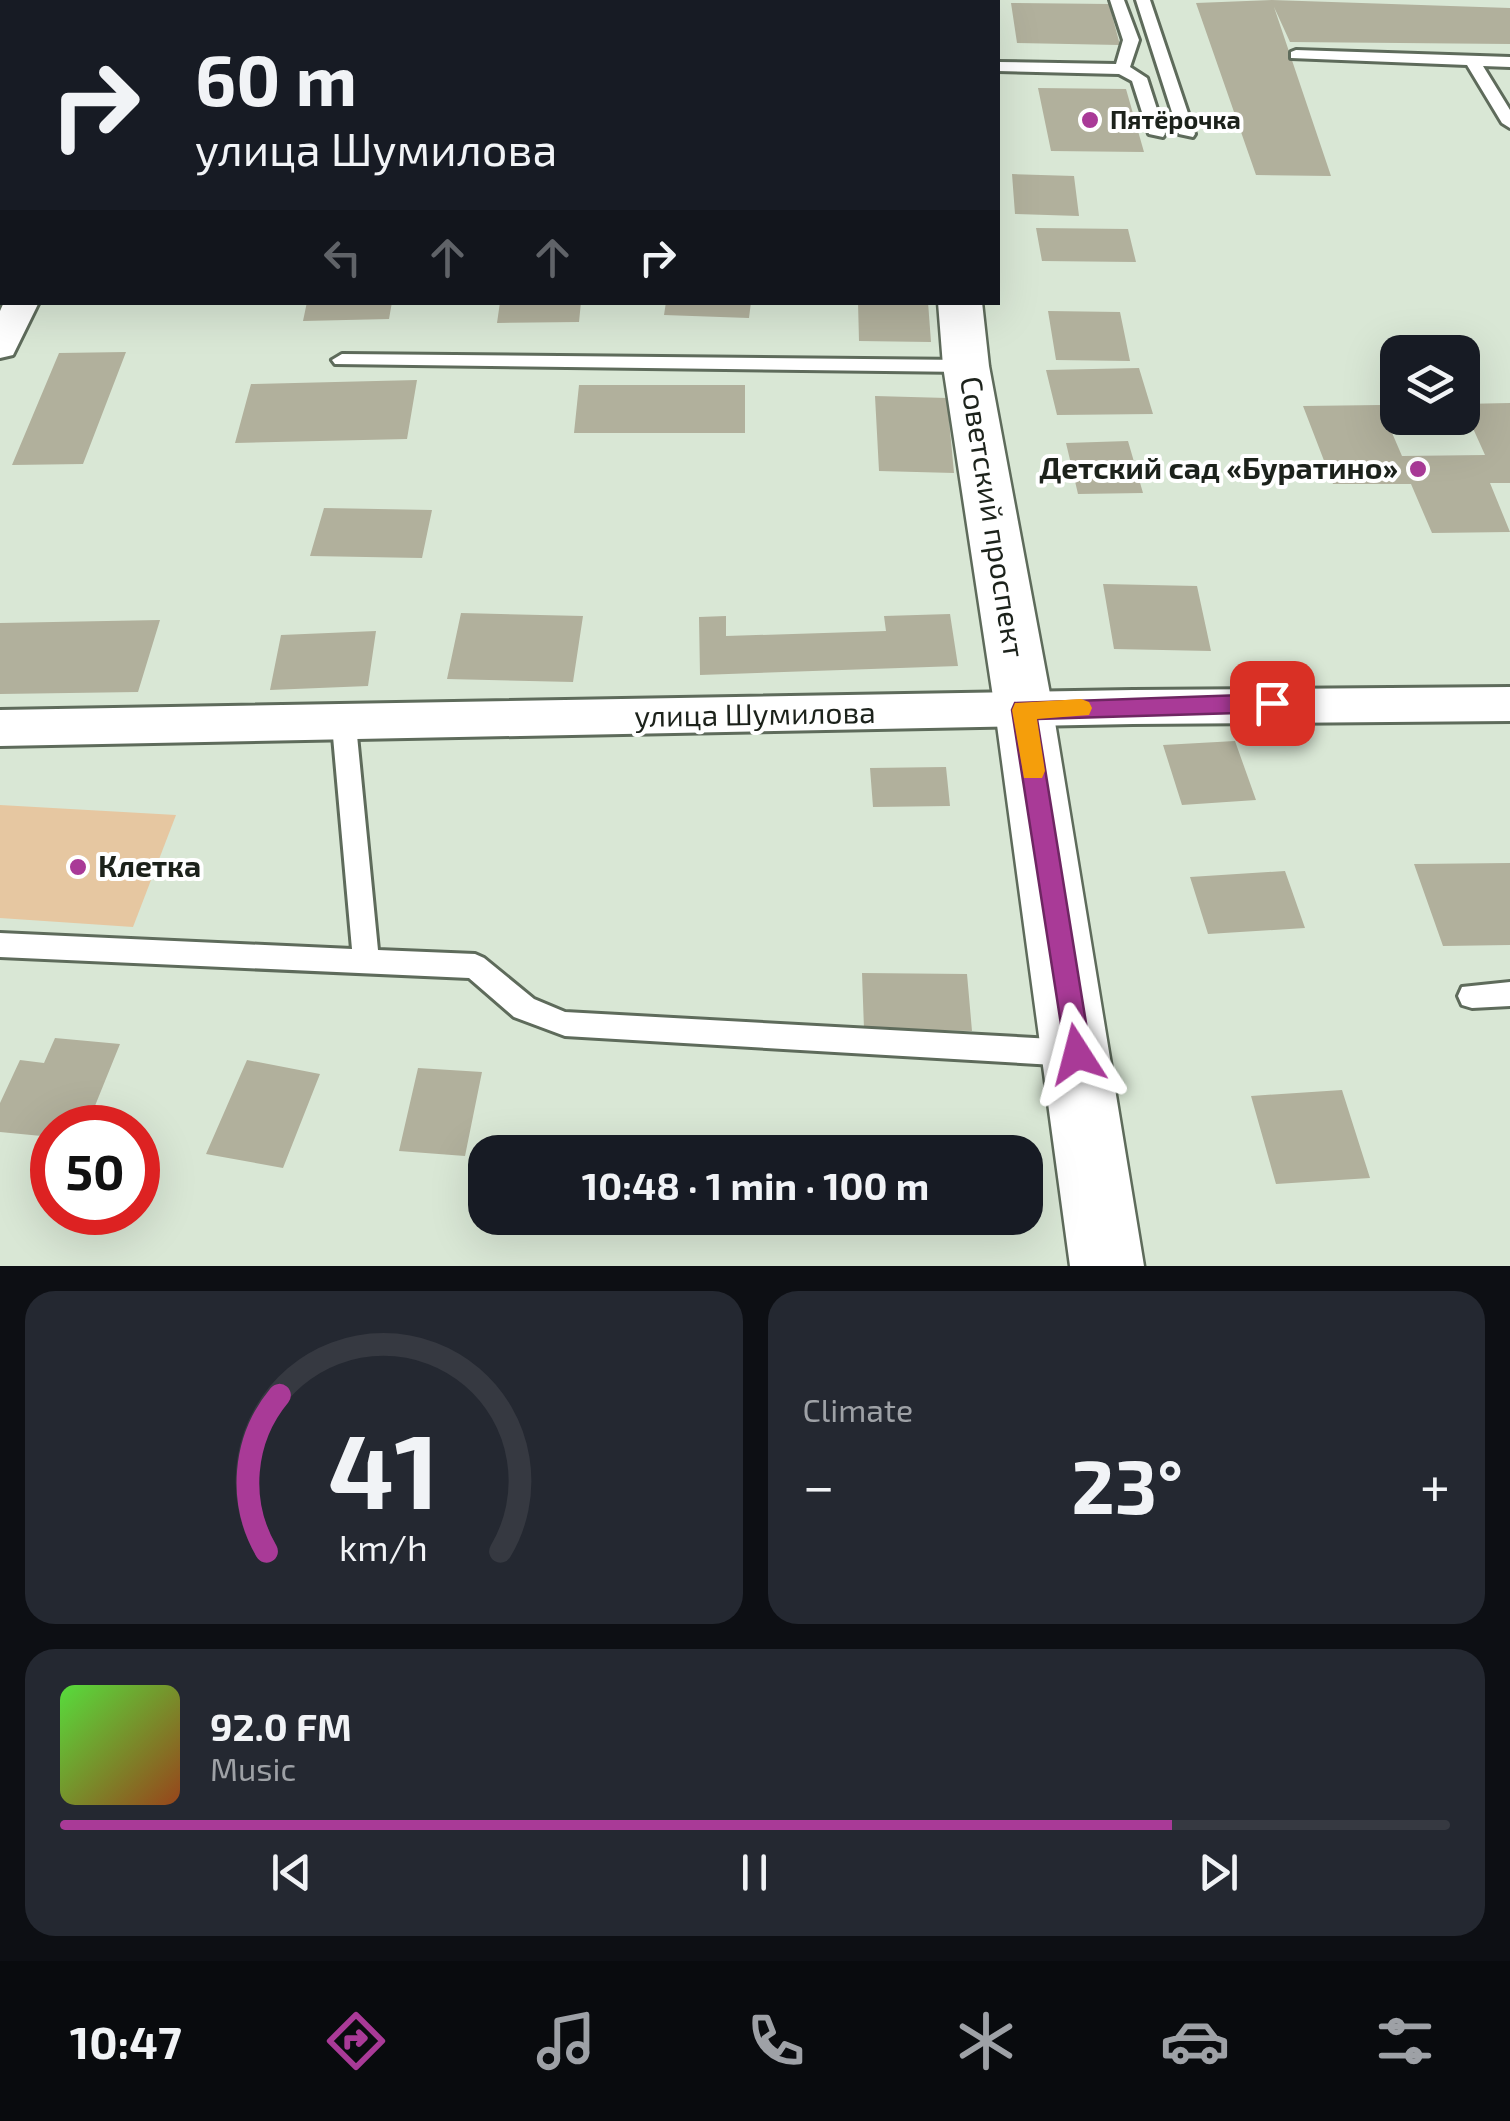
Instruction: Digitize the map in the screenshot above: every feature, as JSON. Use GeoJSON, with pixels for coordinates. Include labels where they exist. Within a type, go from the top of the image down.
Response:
{"type":"FeatureCollection","features":[{"type":"Feature","properties":{"kind":"main road","name":"Советский проспект"},"geometry":{"type":"LineString","coordinates":[[960,305],[966,366],[1024,710],[1107,1266]]}},
{"type":"Feature","properties":{"kind":"street"},"geometry":{"type":"LineString","coordinates":[[0,347],[21,305]]}},
{"type":"Feature","properties":{"kind":"street","name":"улица Шумилова"},"geometry":{"type":"LineString","coordinates":[[0,728],[344,725],[1272,703],[1510,704]]}},
{"type":"Feature","properties":{"kind":"lane"},"geometry":{"type":"LineString","coordinates":[[1117,0],[1131,40],[1122,69]]}},
{"type":"Feature","properties":{"kind":"lane"},"geometry":{"type":"LineString","coordinates":[[1143,0],[1187,134]]}},
{"type":"Feature","properties":{"kind":"lane"},"geometry":{"type":"LineString","coordinates":[[1296,54],[1510,62]]}},
{"type":"Feature","properties":{"kind":"lane"},"geometry":{"type":"LineString","coordinates":[[1472,61],[1510,123]]}},
{"type":"Feature","properties":{"kind":"lane"},"geometry":{"type":"LineString","coordinates":[[1000,67],[1122,69],[1139,78],[1158,134]]}},
{"type":"Feature","properties":{"kind":"lane"},"geometry":{"type":"LineString","coordinates":[[342,360],[966,366]]}},
{"type":"Feature","properties":{"kind":"lane"},"geometry":{"type":"LineString","coordinates":[[344,725],[366,961]]}},
{"type":"Feature","properties":{"kind":"lane"},"geometry":{"type":"LineString","coordinates":[[0,945],[475,966],[524,1008],[564,1024],[1077,1054]]}},
{"type":"Feature","properties":{"kind":"lane"},"geometry":{"type":"LineString","coordinates":[[1472,996],[1510,994]]}},
{"type":"Feature","properties":{"kind":"shaded area","name":"Клетка"},"geometry":{"type":"Polygon","coordinates":[[[0,805],[176,815],[133,927],[0,918],[0,805]]]}},
{"type":"Feature","properties":{"kind":"building"},"geometry":{"type":"Polygon","coordinates":[[[1272,0],[1510,8],[1510,44],[1290,42],[1274,7],[1331,176],[1256,175],[1196,3],[1272,0]]]}},
{"type":"Feature","properties":{"kind":"building"},"geometry":{"type":"Polygon","coordinates":[[[1011,3],[1109,4],[1120,45],[1017,43],[1011,3]]]}},
{"type":"Feature","properties":{"kind":"building","name":"Пятёрочка"},"geometry":{"type":"Polygon","coordinates":[[[1038,88],[1126,89],[1144,152],[1051,151],[1038,88]]]}},
{"type":"Feature","properties":{"kind":"building"},"geometry":{"type":"Polygon","coordinates":[[[1012,174],[1074,176],[1079,216],[1015,214],[1012,174]]]}},
{"type":"Feature","properties":{"kind":"building"},"geometry":{"type":"Polygon","coordinates":[[[1036,228],[1128,229],[1136,262],[1042,261],[1036,228]]]}},
{"type":"Feature","properties":{"kind":"building"},"geometry":{"type":"Polygon","coordinates":[[[306,305],[391,305],[389,319],[303,321],[306,305]]]}},
{"type":"Feature","properties":{"kind":"building"},"geometry":{"type":"Polygon","coordinates":[[[500,305],[581,305],[579,322],[497,323],[500,305]]]}},
{"type":"Feature","properties":{"kind":"building"},"geometry":{"type":"Polygon","coordinates":[[[666,305],[751,305],[749,318],[664,315],[666,305]]]}},
{"type":"Feature","properties":{"kind":"building"},"geometry":{"type":"Polygon","coordinates":[[[858,305],[928,305],[931,342],[859,341],[858,305]]]}},
{"type":"Feature","properties":{"kind":"building"},"geometry":{"type":"Polygon","coordinates":[[[1048,311],[1120,312],[1130,361],[1056,360],[1048,311]]]}},
{"type":"Feature","properties":{"kind":"building"},"geometry":{"type":"Polygon","coordinates":[[[126,352],[83,464],[12,465],[59,353],[126,352]]]}},
{"type":"Feature","properties":{"kind":"building"},"geometry":{"type":"Polygon","coordinates":[[[1139,368],[1153,414],[1057,415],[1046,370],[1139,368]]]}},
{"type":"Feature","properties":{"kind":"building"},"geometry":{"type":"Polygon","coordinates":[[[417,380],[407,439],[235,443],[251,384],[417,380]]]}},
{"type":"Feature","properties":{"kind":"building"},"geometry":{"type":"Polygon","coordinates":[[[579,385],[745,385],[745,433],[574,433],[579,385]]]}},
{"type":"Feature","properties":{"kind":"building"},"geometry":{"type":"Polygon","coordinates":[[[875,396],[947,398],[954,473],[879,471],[875,396]]]}},
{"type":"Feature","properties":{"kind":"building","name":"Детский сад «Буратино»"},"geometry":{"type":"Polygon","coordinates":[[[1510,403],[1510,483],[1490,483],[1510,532],[1432,533],[1411,484],[1333,484],[1303,406],[1380,405],[1380,435],[1393,435],[1402,456],[1485,455],[1476,435],[1480,435],[1480,404],[1510,403]]]}},
{"type":"Feature","properties":{"kind":"building"},"geometry":{"type":"Polygon","coordinates":[[[1128,441],[1143,493],[1078,494],[1066,443],[1128,441]]]}},
{"type":"Feature","properties":{"kind":"building"},"geometry":{"type":"Polygon","coordinates":[[[324,508],[432,510],[422,558],[310,556],[324,508]]]}},
{"type":"Feature","properties":{"kind":"building"},"geometry":{"type":"Polygon","coordinates":[[[1103,584],[1197,586],[1211,651],[1114,649],[1103,584]]]}},
{"type":"Feature","properties":{"kind":"building"},"geometry":{"type":"Polygon","coordinates":[[[461,613],[583,616],[573,682],[447,679],[461,613]]]}},
{"type":"Feature","properties":{"kind":"building"},"geometry":{"type":"Polygon","coordinates":[[[950,614],[958,666],[700,675],[699,617],[726,616],[726,636],[886,631],[884,616],[950,614]]]}},
{"type":"Feature","properties":{"kind":"building"},"geometry":{"type":"Polygon","coordinates":[[[160,620],[138,692],[0,694],[0,623],[160,620]]]}},
{"type":"Feature","properties":{"kind":"building"},"geometry":{"type":"Polygon","coordinates":[[[376,631],[368,686],[270,690],[281,635],[376,631]]]}},
{"type":"Feature","properties":{"kind":"building"},"geometry":{"type":"Polygon","coordinates":[[[1235,741],[1256,800],[1182,805],[1163,745],[1235,741]]]}},
{"type":"Feature","properties":{"kind":"building"},"geometry":{"type":"Polygon","coordinates":[[[946,767],[950,806],[873,807],[870,768],[946,767]]]}},
{"type":"Feature","properties":{"kind":"building"},"geometry":{"type":"Polygon","coordinates":[[[1510,863],[1510,945],[1443,946],[1414,864],[1510,863]]]}},
{"type":"Feature","properties":{"kind":"building"},"geometry":{"type":"Polygon","coordinates":[[[1285,871],[1305,928],[1208,934],[1190,877],[1285,871]]]}},
{"type":"Feature","properties":{"kind":"building"},"geometry":{"type":"Polygon","coordinates":[[[862,973],[967,974],[972,1031],[864,1029],[862,973]]]}},
{"type":"Feature","properties":{"kind":"building"},"geometry":{"type":"Polygon","coordinates":[[[55,1038],[120,1044],[95,1105],[30,1105],[30,1135],[0,1132],[0,1103],[20,1060],[44,1063],[55,1038]]]}},
{"type":"Feature","properties":{"kind":"building"},"geometry":{"type":"Polygon","coordinates":[[[247,1060],[320,1074],[283,1168],[206,1154],[247,1060]]]}},
{"type":"Feature","properties":{"kind":"building"},"geometry":{"type":"Polygon","coordinates":[[[418,1068],[482,1072],[465,1156],[399,1151],[418,1068]]]}},
{"type":"Feature","properties":{"kind":"building"},"geometry":{"type":"Polygon","coordinates":[[[1342,1090],[1370,1178],[1276,1184],[1251,1096],[1342,1090]]]}},
{"type":"Feature","properties":{"kind":"slow traffic"},"geometry":{"type":"LineString","coordinates":[[1033,771],[1024,710],[1081,708]]}},
{"type":"Feature","properties":{"kind":"place","name":"Пятёрочка"},"geometry":{"type":"Point","coordinates":[1090,120]}},
{"type":"Feature","properties":{"kind":"place","name":"Детский сад «Буратино»"},"geometry":{"type":"Point","coordinates":[1418,469]}},
{"type":"Feature","properties":{"kind":"place","name":"Клетка"},"geometry":{"type":"Point","coordinates":[78,867]}},
{"type":"Feature","properties":{"kind":"route"},"geometry":{"type":"LineString","coordinates":[[1077,1054],[1024,710],[1272,703]]}}]}
